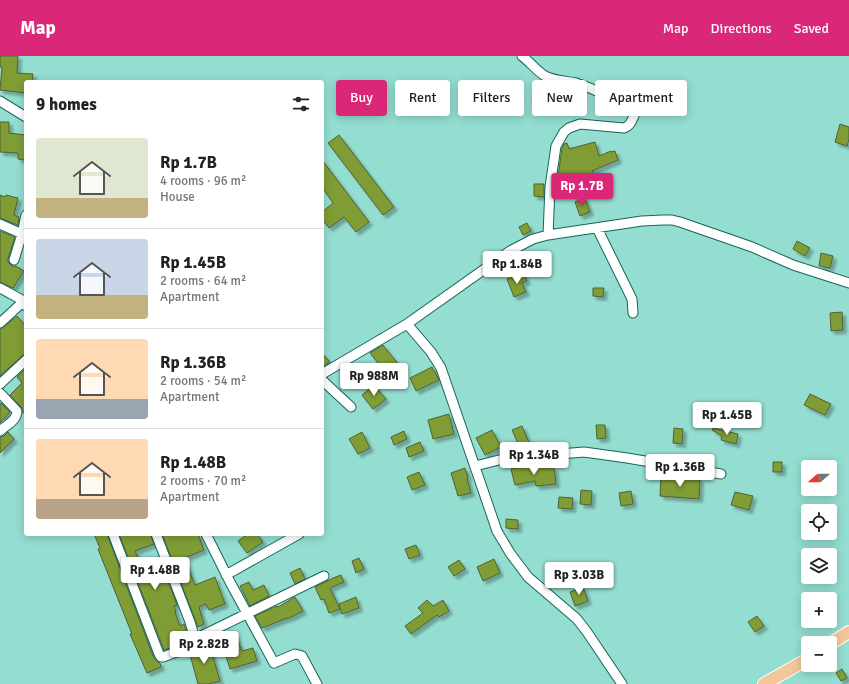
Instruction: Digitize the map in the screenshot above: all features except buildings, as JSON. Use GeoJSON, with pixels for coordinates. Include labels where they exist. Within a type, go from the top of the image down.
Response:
{"type":"FeatureCollection","features":[{"type":"Feature","properties":{"kind":"main road"},"geometry":{"type":"LineString","coordinates":[[837,640],[849,632]]}},
{"type":"Feature","properties":{"kind":"main road"},"geometry":{"type":"LineString","coordinates":[[764,684],[801,663]]}},
{"type":"Feature","properties":{"kind":"street"},"geometry":{"type":"LineString","coordinates":[[522,56],[545,76],[583,85],[630,110],[634,116],[630,124],[624,128],[580,124],[569,128],[564,132],[556,146],[550,187],[548,236]]}},
{"type":"Feature","properties":{"kind":"street"},"geometry":{"type":"LineString","coordinates":[[0,101],[24,116]]}},
{"type":"Feature","properties":{"kind":"street"},"geometry":{"type":"LineString","coordinates":[[324,373],[407,324],[510,251],[533,239],[548,236],[649,220],[680,222],[752,247],[793,265],[849,283]]}},
{"type":"Feature","properties":{"kind":"street"},"geometry":{"type":"LineString","coordinates":[[0,224],[22,234]]}},
{"type":"Feature","properties":{"kind":"street"},"geometry":{"type":"LineString","coordinates":[[14,260],[24,224]]}},
{"type":"Feature","properties":{"kind":"street"},"geometry":{"type":"LineString","coordinates":[[597,228],[632,299],[633,313]]}},
{"type":"Feature","properties":{"kind":"street"},"geometry":{"type":"LineString","coordinates":[[0,288],[24,302]]}},
{"type":"Feature","properties":{"kind":"street"},"geometry":{"type":"LineString","coordinates":[[0,323],[24,304]]}},
{"type":"Feature","properties":{"kind":"street"},"geometry":{"type":"LineString","coordinates":[[407,324],[431,352],[441,368],[497,531],[510,553],[528,577],[577,619],[622,684]]}},
{"type":"Feature","properties":{"kind":"street"},"geometry":{"type":"LineString","coordinates":[[0,384],[24,362]]}},
{"type":"Feature","properties":{"kind":"street"},"geometry":{"type":"LineString","coordinates":[[324,382],[351,407]]}},
{"type":"Feature","properties":{"kind":"street"},"geometry":{"type":"LineString","coordinates":[[0,393],[17,411],[16,418],[0,431]]}},
{"type":"Feature","properties":{"kind":"street"},"geometry":{"type":"LineString","coordinates":[[475,466],[503,459],[584,452],[720,474]]}},
{"type":"Feature","properties":{"kind":"street"},"geometry":{"type":"LineString","coordinates":[[114,536],[160,656],[163,657],[179,651],[195,639],[324,576]]}},
{"type":"Feature","properties":{"kind":"street"},"geometry":{"type":"LineString","coordinates":[[157,536],[190,622],[195,639]]}},
{"type":"Feature","properties":{"kind":"street"},"geometry":{"type":"LineString","coordinates":[[207,536],[226,575],[274,663],[295,654],[302,656],[317,684]]}},
{"type":"Feature","properties":{"kind":"street"},"geometry":{"type":"LineString","coordinates":[[226,575],[295,536]]}}]}
